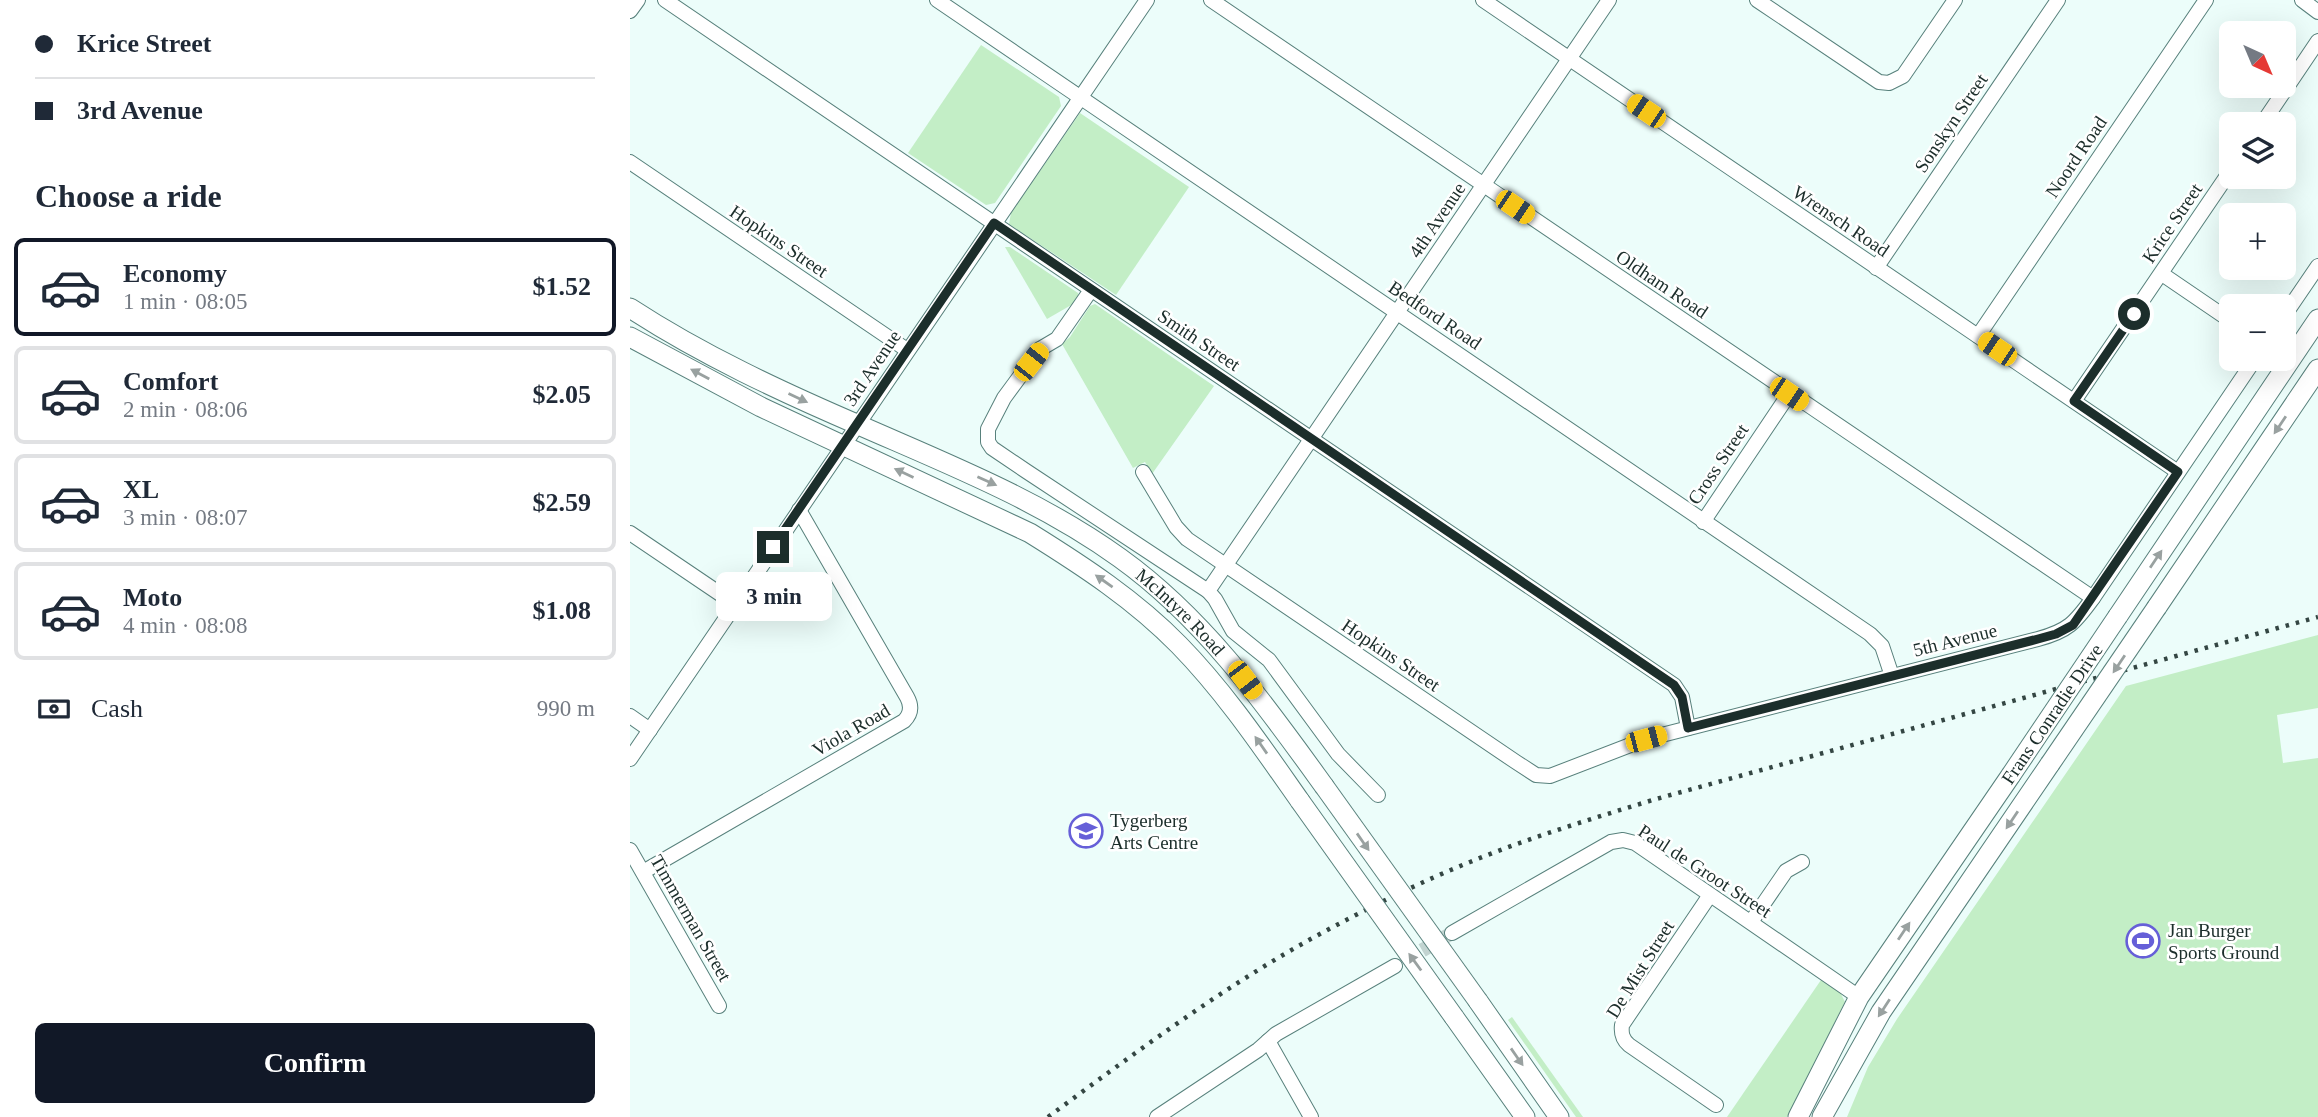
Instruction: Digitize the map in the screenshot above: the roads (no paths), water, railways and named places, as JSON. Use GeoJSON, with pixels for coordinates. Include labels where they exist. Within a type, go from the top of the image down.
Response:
{"type":"FeatureCollection","features":[{"type":"Feature","properties":{"kind":"main road","name":"McIntyre Road"},"geometry":{"type":"LineString","coordinates":[[630,309],[660,328],[764,382],[1003,488],[1053,515],[1122,559],[1179,606],[1233,663],[1324,786],[1559,1117]]}},
{"type":"Feature","properties":{"kind":"main road","name":"Frans Conradie Drive"},"geometry":{"type":"LineString","coordinates":[[1798,1117],[1859,997],[2318,319]]}},
{"type":"Feature","properties":{"kind":"main road","name":"McIntyre Road"},"geometry":{"type":"LineString","coordinates":[[630,337],[761,407],[1030,533],[1072,558],[1119,592],[1178,644],[1245,722],[1525,1117]]}},
{"type":"Feature","properties":{"kind":"main road","name":"Frans Conradie Drive"},"geometry":{"type":"LineString","coordinates":[[1822,1117],[1881,1012],[2318,369]]}},
{"type":"Feature","properties":{"kind":"street"},"geometry":{"type":"LineString","coordinates":[[630,11],[638,0]]}},
{"type":"Feature","properties":{"kind":"street","name":"Smith Street"},"geometry":{"type":"LineString","coordinates":[[665,0],[1674,685],[1682,697],[1688,728]]}},
{"type":"Feature","properties":{"kind":"street","name":"Bedford Road"},"geometry":{"type":"LineString","coordinates":[[937,0],[1877,639],[1892,676]]}},
{"type":"Feature","properties":{"kind":"street","name":"3rd Avenue"},"geometry":{"type":"LineString","coordinates":[[630,759],[1147,0]]}},
{"type":"Feature","properties":{"kind":"street","name":"Oldham Road"},"geometry":{"type":"LineString","coordinates":[[1212,0],[2093,598]]}},
{"type":"Feature","properties":{"kind":"street","name":"Wrensch Road"},"geometry":{"type":"LineString","coordinates":[[1483,0],[2178,472]]}},
{"type":"Feature","properties":{"kind":"street","name":"4th Avenue"},"geometry":{"type":"LineString","coordinates":[[1208,591],[1609,0]]}},
{"type":"Feature","properties":{"kind":"street"},"geometry":{"type":"LineString","coordinates":[[1757,0],[1879,82],[1889,83],[1903,76],[1955,0]]}},
{"type":"Feature","properties":{"kind":"street","name":"Sonskyn Street"},"geometry":{"type":"LineString","coordinates":[[1876,268],[2058,0]]}},
{"type":"Feature","properties":{"kind":"street","name":"Noord Road"},"geometry":{"type":"LineString","coordinates":[[1978,336],[2206,0]]}},
{"type":"Feature","properties":{"kind":"street"},"geometry":{"type":"LineString","coordinates":[[2302,0],[2317,11]]}},
{"type":"Feature","properties":{"kind":"street"},"geometry":{"type":"LineString","coordinates":[[2270,112],[2318,41]]}},
{"type":"Feature","properties":{"kind":"street","name":"Hopkins Street"},"geometry":{"type":"LineString","coordinates":[[630,162],[907,350]]}},
{"type":"Feature","properties":{"kind":"street","name":"Krice Street"},"geometry":{"type":"LineString","coordinates":[[2074,401],[2219,188]]}},
{"type":"Feature","properties":{"kind":"street"},"geometry":{"type":"LineString","coordinates":[[2296,298],[2318,266]]}},
{"type":"Feature","properties":{"kind":"street"},"geometry":{"type":"LineString","coordinates":[[2162,274],[2219,313]]}},
{"type":"Feature","properties":{"kind":"street"},"geometry":{"type":"LineString","coordinates":[[1091,289],[1057,339],[1040,349],[1004,398],[988,429],[988,442],[992,448],[1208,591],[1233,631],[1269,660],[1338,754],[1378,795]]}},
{"type":"Feature","properties":{"kind":"street","name":"5th Avenue"},"geometry":{"type":"LineString","coordinates":[[1536,775],[1550,776],[1646,739],[2056,634],[2073,625],[2247,371]]}},
{"type":"Feature","properties":{"kind":"street","name":"Cross Street"},"geometry":{"type":"LineString","coordinates":[[1703,522],[1789,394]]}},
{"type":"Feature","properties":{"kind":"street","name":"Hopkins Street"},"geometry":{"type":"LineString","coordinates":[[1143,472],[1181,533],[1224,565],[1536,775]]}},
{"type":"Feature","properties":{"kind":"street","name":"Viola Road"},"geometry":{"type":"LineString","coordinates":[[643,872],[904,721],[910,713],[907,697],[799,510]]}},
{"type":"Feature","properties":{"kind":"street"},"geometry":{"type":"LineString","coordinates":[[630,533],[735,604]]}},
{"type":"Feature","properties":{"kind":"street"},"geometry":{"type":"LineString","coordinates":[[630,716],[650,730]]}},
{"type":"Feature","properties":{"kind":"street","name":"Paul de Groot Street"},"geometry":{"type":"LineString","coordinates":[[1452,933],[1617,840],[1635,844],[1859,997]]}},
{"type":"Feature","properties":{"kind":"street","name":"Timmerman Street"},"geometry":{"type":"LineString","coordinates":[[630,850],[719,1006]]}},
{"type":"Feature","properties":{"kind":"street"},"geometry":{"type":"LineString","coordinates":[[1751,922],[1786,871],[1802,862]]}},
{"type":"Feature","properties":{"kind":"street","name":"De Mist Street"},"geometry":{"type":"LineString","coordinates":[[1710,895],[1621,1030],[1629,1045],[1716,1105]]}},
{"type":"Feature","properties":{"kind":"street"},"geometry":{"type":"LineString","coordinates":[[1157,1117],[1276,1034],[1395,966]]}},
{"type":"Feature","properties":{"kind":"street"},"geometry":{"type":"LineString","coordinates":[[1268,1041],[1311,1117]]}},
{"type":"Feature","properties":{"kind":"tunnel"},"geometry":{"type":"LineString","coordinates":[[1404,961],[1452,933]]}},
{"type":"Feature","properties":{"kind":"railway"},"geometry":{"type":"LineString","coordinates":[[1048,1117],[1186,1017],[1257,970],[1348,919],[1452,869],[1563,828],[1656,799],[2318,617]]}},
{"type":"Feature","properties":{"kind":"place","name":"Tygerberg Arts Centre"},"geometry":{"type":"Point","coordinates":[1086,831]}},
{"type":"Feature","properties":{"kind":"place","name":"Jan Burger Sports Ground"},"geometry":{"type":"Point","coordinates":[2143,941]}}]}
